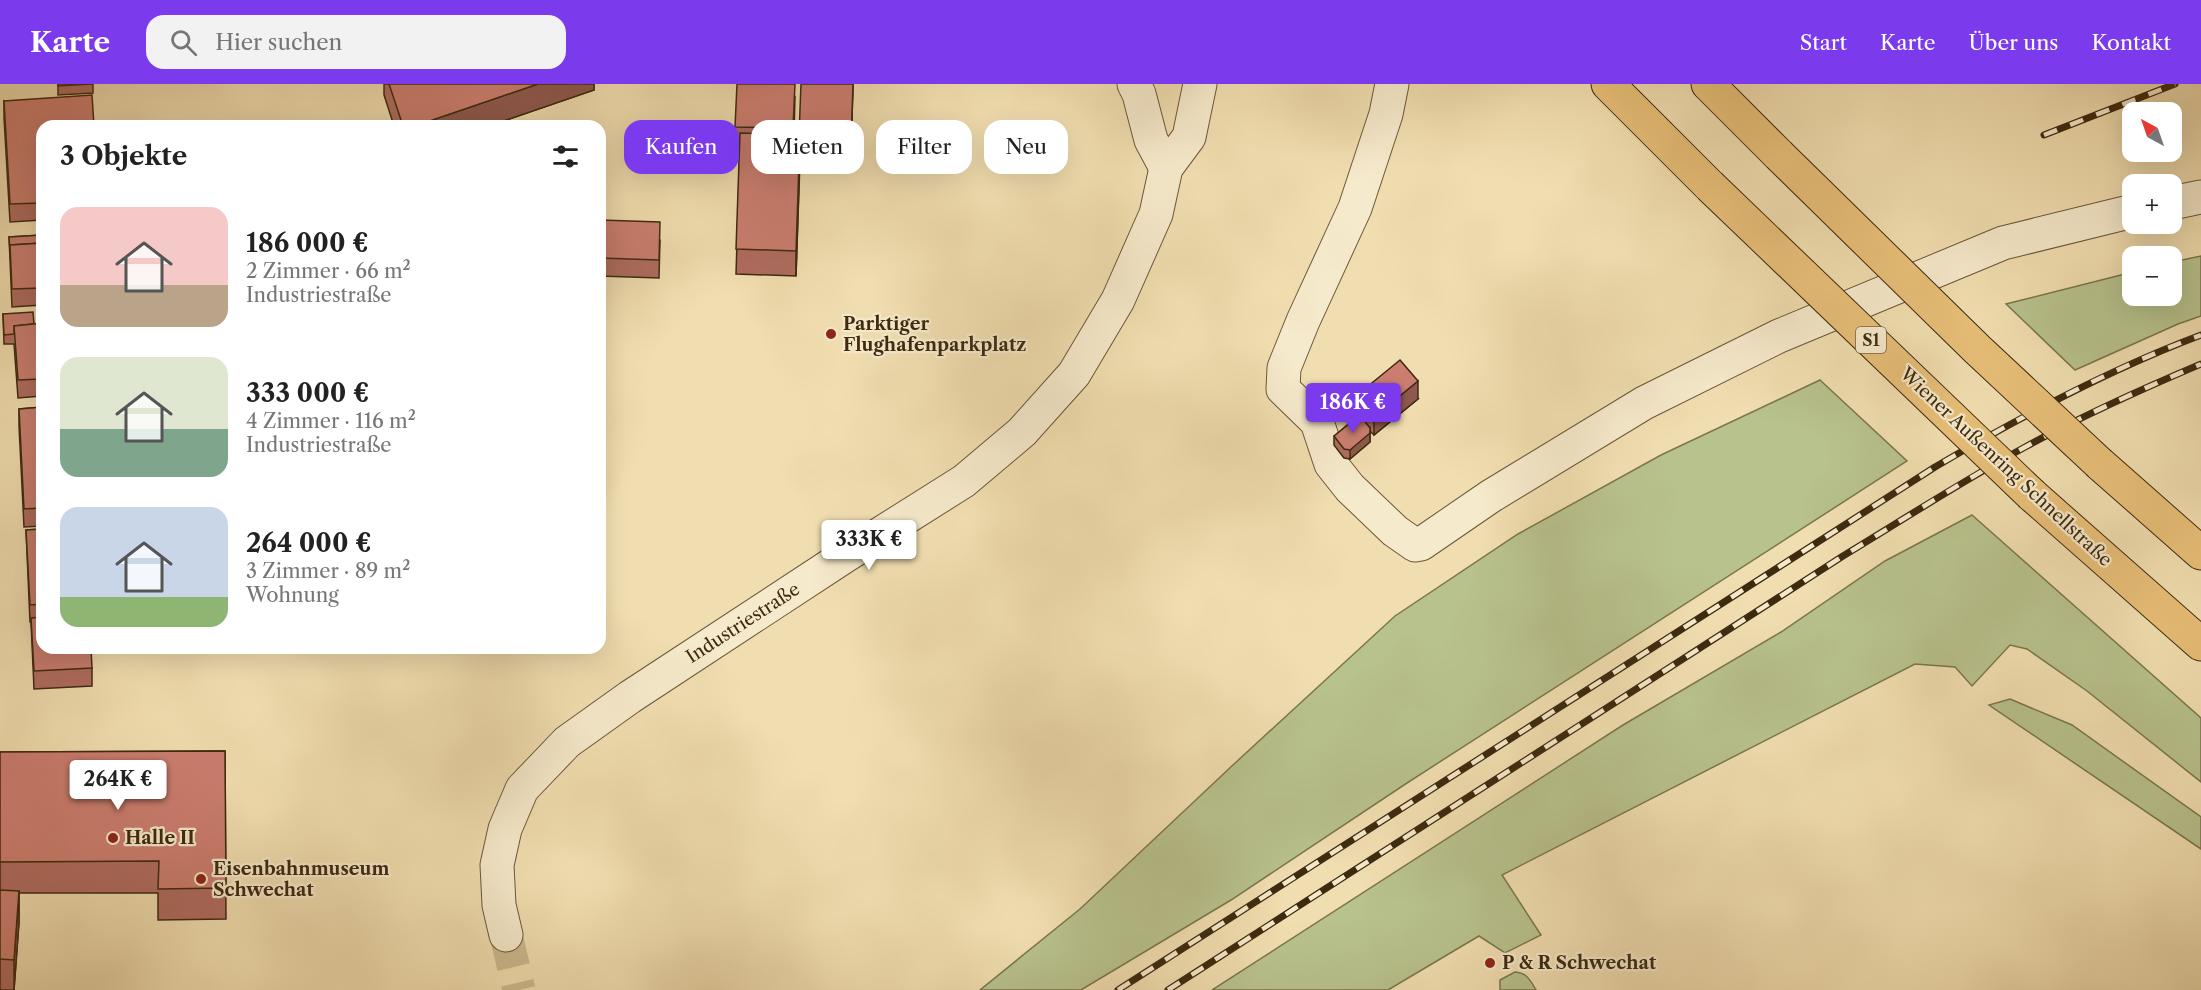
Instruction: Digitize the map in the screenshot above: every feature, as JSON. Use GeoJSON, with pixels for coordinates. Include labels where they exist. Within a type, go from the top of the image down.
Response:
{"type":"FeatureCollection","features":[{"type":"Feature","properties":{"kind":"highway","name":"Wiener Außenring Schnellstraße"},"geometry":{"type":"LineString","coordinates":[[1608,84],[1710,186],[2032,495],[2201,644]]}},
{"type":"Feature","properties":{"kind":"highway"},"geometry":{"type":"LineString","coordinates":[[1708,84],[1977,349],[2100,464],[2201,553]]}},
{"type":"Feature","properties":{"kind":"street"},"geometry":{"type":"LineString","coordinates":[[1134,84],[1152,140],[1166,168]]}},
{"type":"Feature","properties":{"kind":"street","name":"Industriestraße"},"geometry":{"type":"LineString","coordinates":[[506,934],[499,905],[497,865],[505,829],[522,789],[567,742],[630,697],[835,562],[964,481],[1022,432],[1074,374],[1118,300],[1156,214],[1166,168],[1189,137],[1200,84]]}},
{"type":"Feature","properties":{"kind":"street"},"geometry":{"type":"LineString","coordinates":[[1392,84],[1386,114],[1355,208],[1284,368],[1283,388],[1317,422],[1331,464],[1350,488],[1388,525],[1415,545],[1421,544],[1491,495],[1644,403],[1779,336],[2003,243],[2122,214]]}},
{"type":"Feature","properties":{"kind":"street"},"geometry":{"type":"LineString","coordinates":[[2182,201],[2201,197]]}},
{"type":"Feature","properties":{"kind":"green space"},"geometry":{"type":"Polygon","coordinates":[[[2201,256],[2201,316],[2075,370],[2006,304],[2122,275],[2122,306],[2182,306],[2182,260],[2201,256]]]}},
{"type":"Feature","properties":{"kind":"green space"},"geometry":{"type":"Polygon","coordinates":[[[1820,380],[1907,461],[1407,783],[1231,900],[1081,990],[980,990],[1080,909],[1395,616],[1518,534],[1661,455],[1820,380]]]}},
{"type":"Feature","properties":{"kind":"green space"},"geometry":{"type":"Polygon","coordinates":[[[1972,515],[2201,718],[2201,782],[2087,691],[2027,649],[2010,645],[1972,686],[1955,667],[1915,664],[1502,875],[1541,935],[1505,953],[1479,936],[1388,990],[1212,990],[1623,725],[1781,632],[1885,561],[1972,515]]]}},
{"type":"Feature","properties":{"kind":"green space"},"geometry":{"type":"Polygon","coordinates":[[[2010,699],[2072,725],[2201,817],[2201,849],[1989,705],[2010,699]]]}},
{"type":"Feature","properties":{"kind":"green space"},"geometry":{"type":"Polygon","coordinates":[[[1515,972],[1525,975],[1536,990],[1500,990],[1500,980],[1515,972]]]}},
{"type":"Feature","properties":{"kind":"building"},"geometry":{"type":"Polygon","coordinates":[[[58,84],[92,84],[58,86],[58,84]]]}},
{"type":"Feature","properties":{"kind":"building"},"geometry":{"type":"Polygon","coordinates":[[[389,84],[538,84],[433,120],[401,120],[389,84]]]}},
{"type":"Feature","properties":{"kind":"building"},"geometry":{"type":"Polygon","coordinates":[[[737,84],[795,84],[793,120],[751,120],[751,127],[739,127],[739,120],[735,120],[737,84]]]}},
{"type":"Feature","properties":{"kind":"building"},"geometry":{"type":"Polygon","coordinates":[[[801,84],[853,84],[852,120],[800,120],[801,84]]]}},
{"type":"Feature","properties":{"kind":"building"},"geometry":{"type":"Polygon","coordinates":[[[92,95],[94,120],[36,120],[36,203],[10,204],[4,101],[92,95]]]}},
{"type":"Feature","properties":{"kind":"building"},"geometry":{"type":"Polygon","coordinates":[[[740,133],[751,133],[751,174],[799,174],[796,251],[736,249],[740,133]]]}},
{"type":"Feature","properties":{"kind":"building"},"geometry":{"type":"Polygon","coordinates":[[[606,220],[660,222],[659,260],[606,258],[606,220]]]}},
{"type":"Feature","properties":{"kind":"building"},"geometry":{"type":"Polygon","coordinates":[[[36,235],[36,243],[10,245],[10,253],[9,237],[36,235]]]}},
{"type":"Feature","properties":{"kind":"building"},"geometry":{"type":"Polygon","coordinates":[[[36,243],[36,288],[12,289],[10,245],[36,243]]]}},
{"type":"Feature","properties":{"kind":"building"},"geometry":{"type":"Polygon","coordinates":[[[33,312],[34,324],[14,326],[14,334],[4,335],[3,314],[33,312]]]}},
{"type":"Feature","properties":{"kind":"building"},"geometry":{"type":"Polygon","coordinates":[[[36,324],[36,379],[18,380],[14,326],[36,324]]]}},
{"type":"Feature","properties":{"kind":"building"},"geometry":{"type":"Polygon","coordinates":[[[1400,360],[1418,381],[1374,417],[1356,396],[1400,360]]]}},
{"type":"Feature","properties":{"kind":"building"},"geometry":{"type":"Polygon","coordinates":[[[36,408],[36,508],[24,509],[19,409],[36,408]]]}},
{"type":"Feature","properties":{"kind":"building"},"geometry":{"type":"Polygon","coordinates":[[[1360,415],[1370,428],[1370,433],[1350,450],[1344,449],[1334,436],[1360,415]]]}},
{"type":"Feature","properties":{"kind":"building"},"geometry":{"type":"Polygon","coordinates":[[[36,529],[36,604],[30,605],[26,530],[36,529]]]}},
{"type":"Feature","properties":{"kind":"building"},"geometry":{"type":"Polygon","coordinates":[[[31,618],[36,618],[36,654],[91,654],[92,668],[34,671],[31,618]]]}},
{"type":"Feature","properties":{"kind":"building","name":"Halle II"},"geometry":{"type":"Polygon","coordinates":[[[225,751],[226,888],[158,889],[159,861],[0,862],[0,752],[225,751]]]}},
{"type":"Feature","properties":{"kind":"building"},"geometry":{"type":"Polygon","coordinates":[[[0,890],[19,891],[14,960],[0,959],[0,890]]]}},
{"type":"Feature","properties":{"kind":"tunnel"},"geometry":{"type":"LineString","coordinates":[[506,935],[519,990]]}},
{"type":"Feature","properties":{"kind":"railway"},"geometry":{"type":"LineString","coordinates":[[2044,135],[2175,84]]}},
{"type":"Feature","properties":{"kind":"railway"},"geometry":{"type":"LineString","coordinates":[[1118,990],[1935,467],[2065,395],[2132,363],[2201,335]]}},
{"type":"Feature","properties":{"kind":"railway"},"geometry":{"type":"LineString","coordinates":[[1168,990],[1843,556],[1934,500],[2070,424],[2201,364]]}},
{"type":"Feature","properties":{"kind":"place","name":"Parktiger Flughafenparkplatz"},"geometry":{"type":"Point","coordinates":[831,334]}},
{"type":"Feature","properties":{"kind":"place","name":"Halle II"},"geometry":{"type":"Point","coordinates":[113,838]}},
{"type":"Feature","properties":{"kind":"place","name":"Eisenbahnmuseum Schwechat"},"geometry":{"type":"Point","coordinates":[201,879]}},
{"type":"Feature","properties":{"kind":"place","name":"P & R Schwechat"},"geometry":{"type":"Point","coordinates":[1490,963]}}]}
